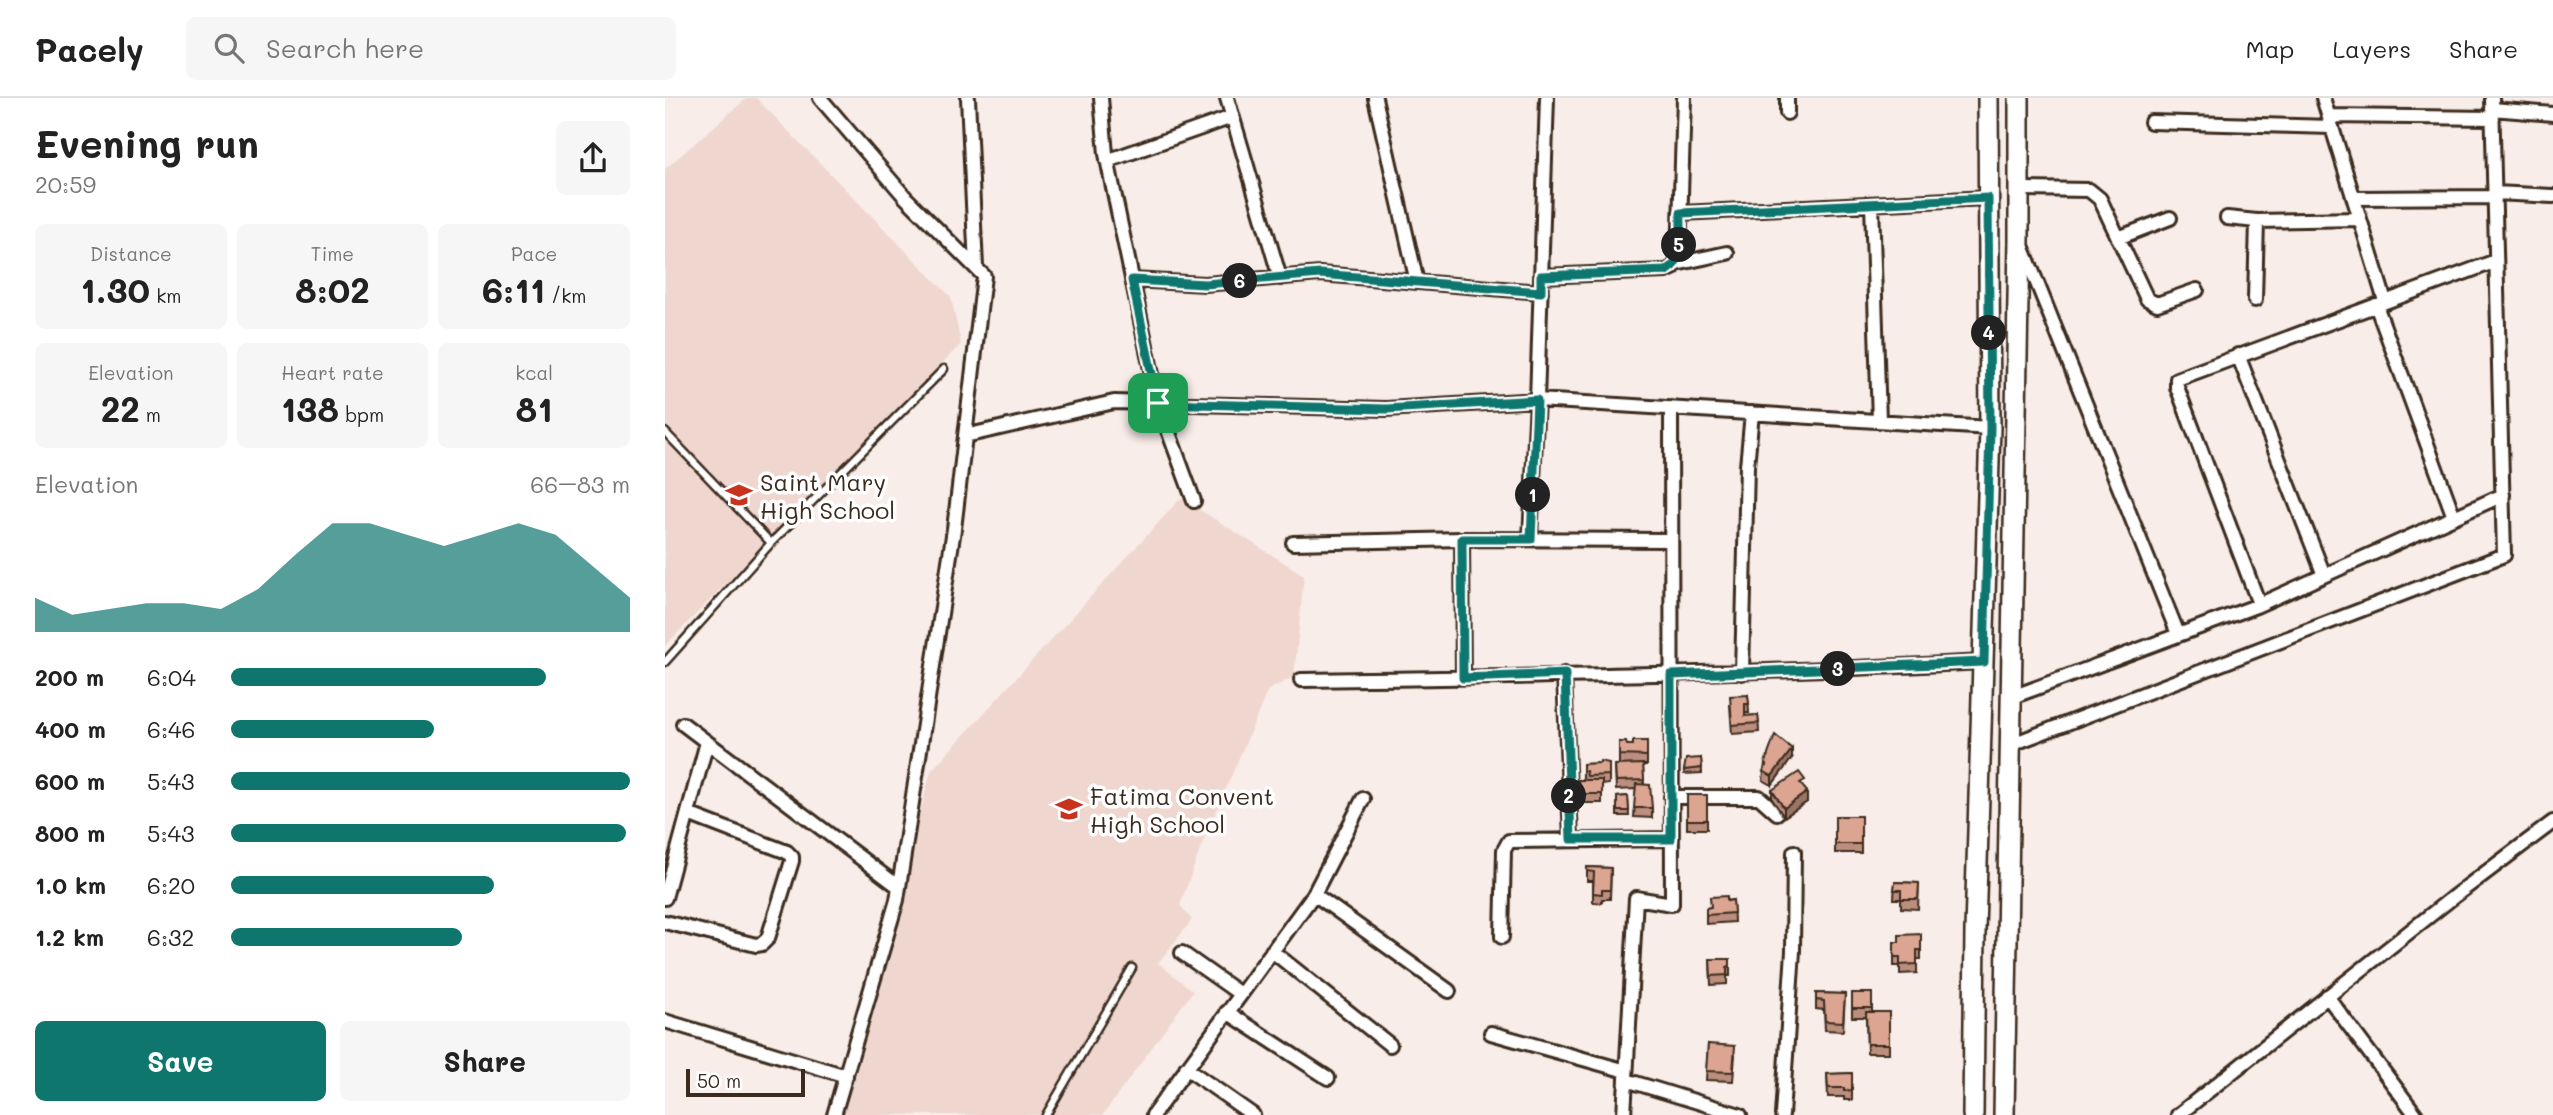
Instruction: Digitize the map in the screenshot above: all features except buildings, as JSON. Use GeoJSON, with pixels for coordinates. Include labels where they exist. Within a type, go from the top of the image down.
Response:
{"type":"FeatureCollection","features":[{"type":"Feature","properties":{"kind":"main road"},"geometry":{"type":"LineString","coordinates":[[1973,1115],[1975,931],[1990,428],[1988,98]]}},
{"type":"Feature","properties":{"kind":"main road"},"geometry":{"type":"LineString","coordinates":[[2004,1115],[2019,98]]}},
{"type":"Feature","properties":{"kind":"street"},"geometry":{"type":"LineString","coordinates":[[820,98],[906,198],[984,276],[954,529],[899,887],[834,1115]]}},
{"type":"Feature","properties":{"kind":"street"},"geometry":{"type":"LineString","coordinates":[[968,98],[976,267]]}},
{"type":"Feature","properties":{"kind":"street"},"geometry":{"type":"LineString","coordinates":[[1101,98],[1107,161],[1158,403],[1194,501]]}},
{"type":"Feature","properties":{"kind":"street"},"geometry":{"type":"LineString","coordinates":[[1227,98],[1280,278]]}},
{"type":"Feature","properties":{"kind":"street"},"geometry":{"type":"LineString","coordinates":[[1375,98],[1417,282]]}},
{"type":"Feature","properties":{"kind":"street"},"geometry":{"type":"LineString","coordinates":[[1531,539],[1547,98]]}},
{"type":"Feature","properties":{"kind":"street"},"geometry":{"type":"LineString","coordinates":[[1676,264],[1679,258],[1684,98]]}},
{"type":"Feature","properties":{"kind":"street"},"geometry":{"type":"LineString","coordinates":[[1787,98],[1787,113]]}},
{"type":"Feature","properties":{"kind":"street"},"geometry":{"type":"LineString","coordinates":[[2323,98],[2360,219],[2381,303],[2454,517]]}},
{"type":"Feature","properties":{"kind":"street"},"geometry":{"type":"LineString","coordinates":[[2010,745],[2504,555],[2492,108]]}},
{"type":"Feature","properties":{"kind":"street"},"geometry":{"type":"LineString","coordinates":[[2151,122],[2330,121],[2492,108],[2553,114]]}},
{"type":"Feature","properties":{"kind":"street"},"geometry":{"type":"LineString","coordinates":[[1107,161],[1232,117]]}},
{"type":"Feature","properties":{"kind":"street"},"geometry":{"type":"LineString","coordinates":[[2019,189],[2089,190],[2100,199],[2147,299],[2157,304],[2197,290]]}},
{"type":"Feature","properties":{"kind":"street"},"geometry":{"type":"LineString","coordinates":[[2354,198],[2553,196]]}},
{"type":"Feature","properties":{"kind":"street"},"geometry":{"type":"LineString","coordinates":[[1681,213],[1988,198]]}},
{"type":"Feature","properties":{"kind":"street"},"geometry":{"type":"LineString","coordinates":[[1872,204],[1879,421]]}},
{"type":"Feature","properties":{"kind":"street"},"geometry":{"type":"LineString","coordinates":[[2118,238],[2169,218]]}},
{"type":"Feature","properties":{"kind":"street"},"geometry":{"type":"LineString","coordinates":[[2227,218],[2257,221],[2360,219]]}},
{"type":"Feature","properties":{"kind":"street"},"geometry":{"type":"LineString","coordinates":[[2255,300],[2257,221]]}},
{"type":"Feature","properties":{"kind":"street"},"geometry":{"type":"LineString","coordinates":[[2019,239],[2178,634]]}},
{"type":"Feature","properties":{"kind":"street"},"geometry":{"type":"LineString","coordinates":[[1541,276],[1666,271],[1676,264],[1727,253]]}},
{"type":"Feature","properties":{"kind":"street"},"geometry":{"type":"LineString","coordinates":[[2259,604],[2176,383],[2180,376],[2496,261]]}},
{"type":"Feature","properties":{"kind":"street"},"geometry":{"type":"LineString","coordinates":[[1132,280],[1205,284],[1320,274],[1541,292]]}},
{"type":"Feature","properties":{"kind":"street"},"geometry":{"type":"LineString","coordinates":[[2238,355],[2324,575]]}},
{"type":"Feature","properties":{"kind":"street"},"geometry":{"type":"LineString","coordinates":[[965,436],[1114,402],[1386,409],[1537,400],[1990,428]]}},
{"type":"Feature","properties":{"kind":"street"},"geometry":{"type":"LineString","coordinates":[[1624,1115],[1636,898],[1672,904],[1671,408]]}},
{"type":"Feature","properties":{"kind":"street"},"geometry":{"type":"LineString","coordinates":[[1742,673],[1747,466],[1752,413]]}},
{"type":"Feature","properties":{"kind":"street"},"geometry":{"type":"LineString","coordinates":[[2012,697],[2259,604],[2503,495]]}},
{"type":"Feature","properties":{"kind":"street"},"geometry":{"type":"LineString","coordinates":[[1293,543],[1462,539],[1671,540]]}},
{"type":"Feature","properties":{"kind":"street"},"geometry":{"type":"LineString","coordinates":[[1462,539],[1463,678]]}},
{"type":"Feature","properties":{"kind":"street"},"geometry":{"type":"LineString","coordinates":[[1300,680],[1565,674],[1671,675],[1984,662]]}},
{"type":"Feature","properties":{"kind":"street"},"geometry":{"type":"LineString","coordinates":[[1565,674],[1571,839]]}},
{"type":"Feature","properties":{"kind":"street"},"geometry":{"type":"LineString","coordinates":[[683,724],[899,887]]}},
{"type":"Feature","properties":{"kind":"street"},"geometry":{"type":"LineString","coordinates":[[665,898],[707,742]]}},
{"type":"Feature","properties":{"kind":"street"},"geometry":{"type":"LineString","coordinates":[[1671,797],[1759,797],[1777,813]]}},
{"type":"Feature","properties":{"kind":"street"},"geometry":{"type":"LineString","coordinates":[[1153,1115],[1314,894],[1363,799]]}},
{"type":"Feature","properties":{"kind":"street"},"geometry":{"type":"LineString","coordinates":[[665,922],[762,944],[768,938],[792,861],[787,852],[688,814]]}},
{"type":"Feature","properties":{"kind":"street"},"geometry":{"type":"LineString","coordinates":[[2178,1115],[2452,898],[2553,822]]}},
{"type":"Feature","properties":{"kind":"street"},"geometry":{"type":"LineString","coordinates":[[1502,937],[1506,845],[1514,839],[1671,839]]}},
{"type":"Feature","properties":{"kind":"street"},"geometry":{"type":"LineString","coordinates":[[1781,1115],[1793,951],[1794,852]]}},
{"type":"Feature","properties":{"kind":"street"},"geometry":{"type":"LineString","coordinates":[[1314,894],[1449,991]]}},
{"type":"Feature","properties":{"kind":"street"},"geometry":{"type":"LineString","coordinates":[[1272,951],[1390,1045]]}},
{"type":"Feature","properties":{"kind":"street"},"geometry":{"type":"LineString","coordinates":[[1182,953],[1240,994]]}},
{"type":"Feature","properties":{"kind":"street"},"geometry":{"type":"LineString","coordinates":[[2327,996],[2416,1115]]}},
{"type":"Feature","properties":{"kind":"street"},"geometry":{"type":"LineString","coordinates":[[1227,1012],[1328,1078]]}},
{"type":"Feature","properties":{"kind":"street"},"geometry":{"type":"LineString","coordinates":[[665,1021],[846,1076]]}},
{"type":"Feature","properties":{"kind":"street"},"geometry":{"type":"LineString","coordinates":[[1491,1032],[1740,1115]]}},
{"type":"Feature","properties":{"kind":"street"},"geometry":{"type":"LineString","coordinates":[[1186,1068],[1253,1115]]}},
{"type":"Feature","properties":{"kind":"lane"},"geometry":{"type":"LineString","coordinates":[[665,662],[771,544],[944,369]]}},
{"type":"Feature","properties":{"kind":"lane"},"geometry":{"type":"LineString","coordinates":[[665,432],[771,544]]}},
{"type":"Feature","properties":{"kind":"lane"},"geometry":{"type":"LineString","coordinates":[[1046,1115],[1132,968]]}},
{"type":"Feature","properties":{"kind":"shaded area","name":"Saint Mary High School"},"geometry":{"type":"Polygon","coordinates":[[[747,98],[756,98],[951,297],[961,344],[665,646],[665,169],[747,98]]]}},
{"type":"Feature","properties":{"kind":"shaded area","name":"Fatima Convent High School"},"geometry":{"type":"Polygon","coordinates":[[[1181,498],[1304,575],[1294,677],[1268,690],[1201,847],[1180,905],[1192,920],[1158,963],[1193,991],[1103,1115],[840,1115],[931,771],[1181,498]]]}},
{"type":"Feature","properties":{"kind":"place","name":"Saint Mary High School"},"geometry":{"type":"Point","coordinates":[739,495]}},
{"type":"Feature","properties":{"kind":"place","name":"Fatima Convent High School"},"geometry":{"type":"Point","coordinates":[1069,809]}},
{"type":"Feature","properties":{"kind":"route"},"geometry":{"type":"LineString","coordinates":[[1988,198],[1990,428],[1984,662],[1671,675],[1671,839],[1571,839],[1565,674],[1463,678],[1462,539],[1531,539],[1537,400],[1386,409],[1158,403],[1132,280],[1205,284],[1320,274],[1541,292],[1541,276],[1666,271],[1673,268],[1679,258],[1681,213],[1988,198]]}}]}
